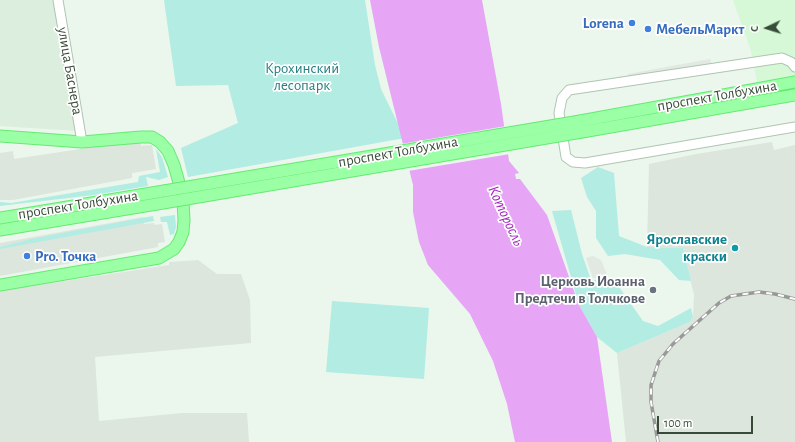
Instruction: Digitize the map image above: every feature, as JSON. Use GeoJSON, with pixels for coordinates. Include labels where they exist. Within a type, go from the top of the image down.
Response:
{"type":"FeatureCollection","features":[{"type":"Feature","properties":{"kind":"main road","name":"проспект Толбухина"},"geometry":{"type":"LineString","coordinates":[[1,218],[580,121],[795,82]]}},
{"type":"Feature","properties":{"kind":"main road","name":"проспект Толбухина"},"geometry":{"type":"LineString","coordinates":[[0,230],[795,96]]}},
{"type":"Feature","properties":{"kind":"main road"},"geometry":{"type":"LineString","coordinates":[[0,136],[82,142],[152,137],[160,142],[168,151],[174,165],[183,201],[184,220],[183,232],[179,242],[174,249],[159,258],[0,285]]}},
{"type":"Feature","properties":{"kind":"main road"},"geometry":{"type":"LineString","coordinates":[[0,235],[25,225]]}},
{"type":"Feature","properties":{"kind":"street","name":"улица Баснера"},"geometry":{"type":"LineString","coordinates":[[58,0],[82,142]]}},
{"type":"Feature","properties":{"kind":"street"},"geometry":{"type":"LineString","coordinates":[[795,67],[791,62],[782,58],[569,90],[562,98],[559,114],[566,157],[573,162],[585,163],[795,127]]}},
{"type":"Feature","properties":{"kind":"shaded area"},"geometry":{"type":"Polygon","coordinates":[[[0,0],[56,0],[78,131],[0,126],[0,0]]]}},
{"type":"Feature","properties":{"kind":"shaded area"},"geometry":{"type":"Polygon","coordinates":[[[733,0],[795,0],[795,76],[757,82],[751,51],[733,0]]]}},
{"type":"Feature","properties":{"kind":"shaded area"},"geometry":{"type":"Polygon","coordinates":[[[710,59],[712,65],[629,80],[628,74],[710,59]]]}},
{"type":"Feature","properties":{"kind":"shaded area"},"geometry":{"type":"Polygon","coordinates":[[[140,140],[141,146],[152,145],[156,169],[132,173],[132,178],[13,200],[0,200],[0,153],[13,151],[14,159],[140,140]]]}},
{"type":"Feature","properties":{"kind":"shaded area"},"geometry":{"type":"Polygon","coordinates":[[[772,142],[774,150],[795,145],[795,442],[626,442],[617,353],[690,322],[693,317],[694,295],[683,248],[647,247],[649,164],[696,154],[772,142]]]}},
{"type":"Feature","properties":{"kind":"shaded area"},"geometry":{"type":"Polygon","coordinates":[[[143,217],[144,224],[162,224],[165,242],[158,243],[158,247],[0,276],[0,243],[143,217]]]}},
{"type":"Feature","properties":{"kind":"shaded area"},"geometry":{"type":"Polygon","coordinates":[[[593,256],[601,260],[608,277],[593,278],[586,258],[593,256]]]}},
{"type":"Feature","properties":{"kind":"shaded area"},"geometry":{"type":"Polygon","coordinates":[[[198,260],[217,274],[241,274],[250,300],[251,343],[95,357],[99,421],[182,413],[247,413],[249,442],[0,442],[0,291],[169,265],[169,262],[198,260]]]}},
{"type":"Feature","properties":{"kind":"green space","name":"Крохинский лесопарк"},"geometry":{"type":"Polygon","coordinates":[[[164,0],[365,0],[375,65],[381,89],[405,138],[188,177],[181,148],[238,123],[228,85],[176,86],[164,0]]]}},
{"type":"Feature","properties":{"kind":"green space"},"geometry":{"type":"Polygon","coordinates":[[[156,149],[162,157],[168,177],[159,180],[146,177],[148,186],[94,195],[0,206],[0,202],[11,203],[138,182],[139,176],[160,172],[156,149]]]}},
{"type":"Feature","properties":{"kind":"green space"},"geometry":{"type":"Polygon","coordinates":[[[598,167],[614,173],[619,236],[647,247],[683,248],[691,281],[679,280],[660,260],[625,254],[608,256],[596,238],[596,211],[587,197],[581,178],[598,167]]]}},
{"type":"Feature","properties":{"kind":"green space"},"geometry":{"type":"Polygon","coordinates":[[[571,210],[582,254],[591,280],[614,280],[643,321],[658,326],[691,308],[693,317],[690,322],[617,353],[597,337],[579,305],[552,211],[571,210]]]}},
{"type":"Feature","properties":{"kind":"green space"},"geometry":{"type":"Polygon","coordinates":[[[175,215],[176,227],[174,234],[170,235],[167,222],[161,222],[160,217],[175,215]]]}},
{"type":"Feature","properties":{"kind":"green space"},"geometry":{"type":"Polygon","coordinates":[[[153,216],[154,221],[0,249],[0,247],[31,239],[153,216]]]}},
{"type":"Feature","properties":{"kind":"green space"},"geometry":{"type":"Polygon","coordinates":[[[332,301],[429,308],[424,379],[326,372],[332,301]]]}},
{"type":"Feature","properties":{"kind":"water","name":"Которосль"},"geometry":{"type":"Polygon","coordinates":[[[370,0],[482,0],[501,104],[509,161],[519,173],[515,174],[516,179],[520,179],[547,215],[579,305],[597,337],[612,442],[515,442],[507,404],[493,361],[470,314],[428,265],[419,242],[413,212],[413,185],[379,47],[370,0]]]}},
{"type":"Feature","properties":{"kind":"pier"},"geometry":{"type":"Polygon","coordinates":[[[506,126],[510,154],[408,171],[401,144],[506,126]]]}},
{"type":"Feature","properties":{"kind":"railway"},"geometry":{"type":"LineString","coordinates":[[658,442],[651,402],[651,385],[659,361],[673,344],[719,303],[731,296],[759,292],[795,299]]}},
{"type":"Feature","properties":{"kind":"place","name":"Lorena"},"geometry":{"type":"Point","coordinates":[632,23]}},
{"type":"Feature","properties":{"kind":"place","name":"МебельМаркт"},"geometry":{"type":"Point","coordinates":[648,29]}},
{"type":"Feature","properties":{"kind":"place","name":"Ярославские краски"},"geometry":{"type":"Point","coordinates":[735,248]}},
{"type":"Feature","properties":{"kind":"place","name":"Pro. Точка"},"geometry":{"type":"Point","coordinates":[27,256]}},
{"type":"Feature","properties":{"kind":"place","name":"Церковь Иоанна Предтечи в Толчкове"},"geometry":{"type":"Point","coordinates":[653,290]}}]}
